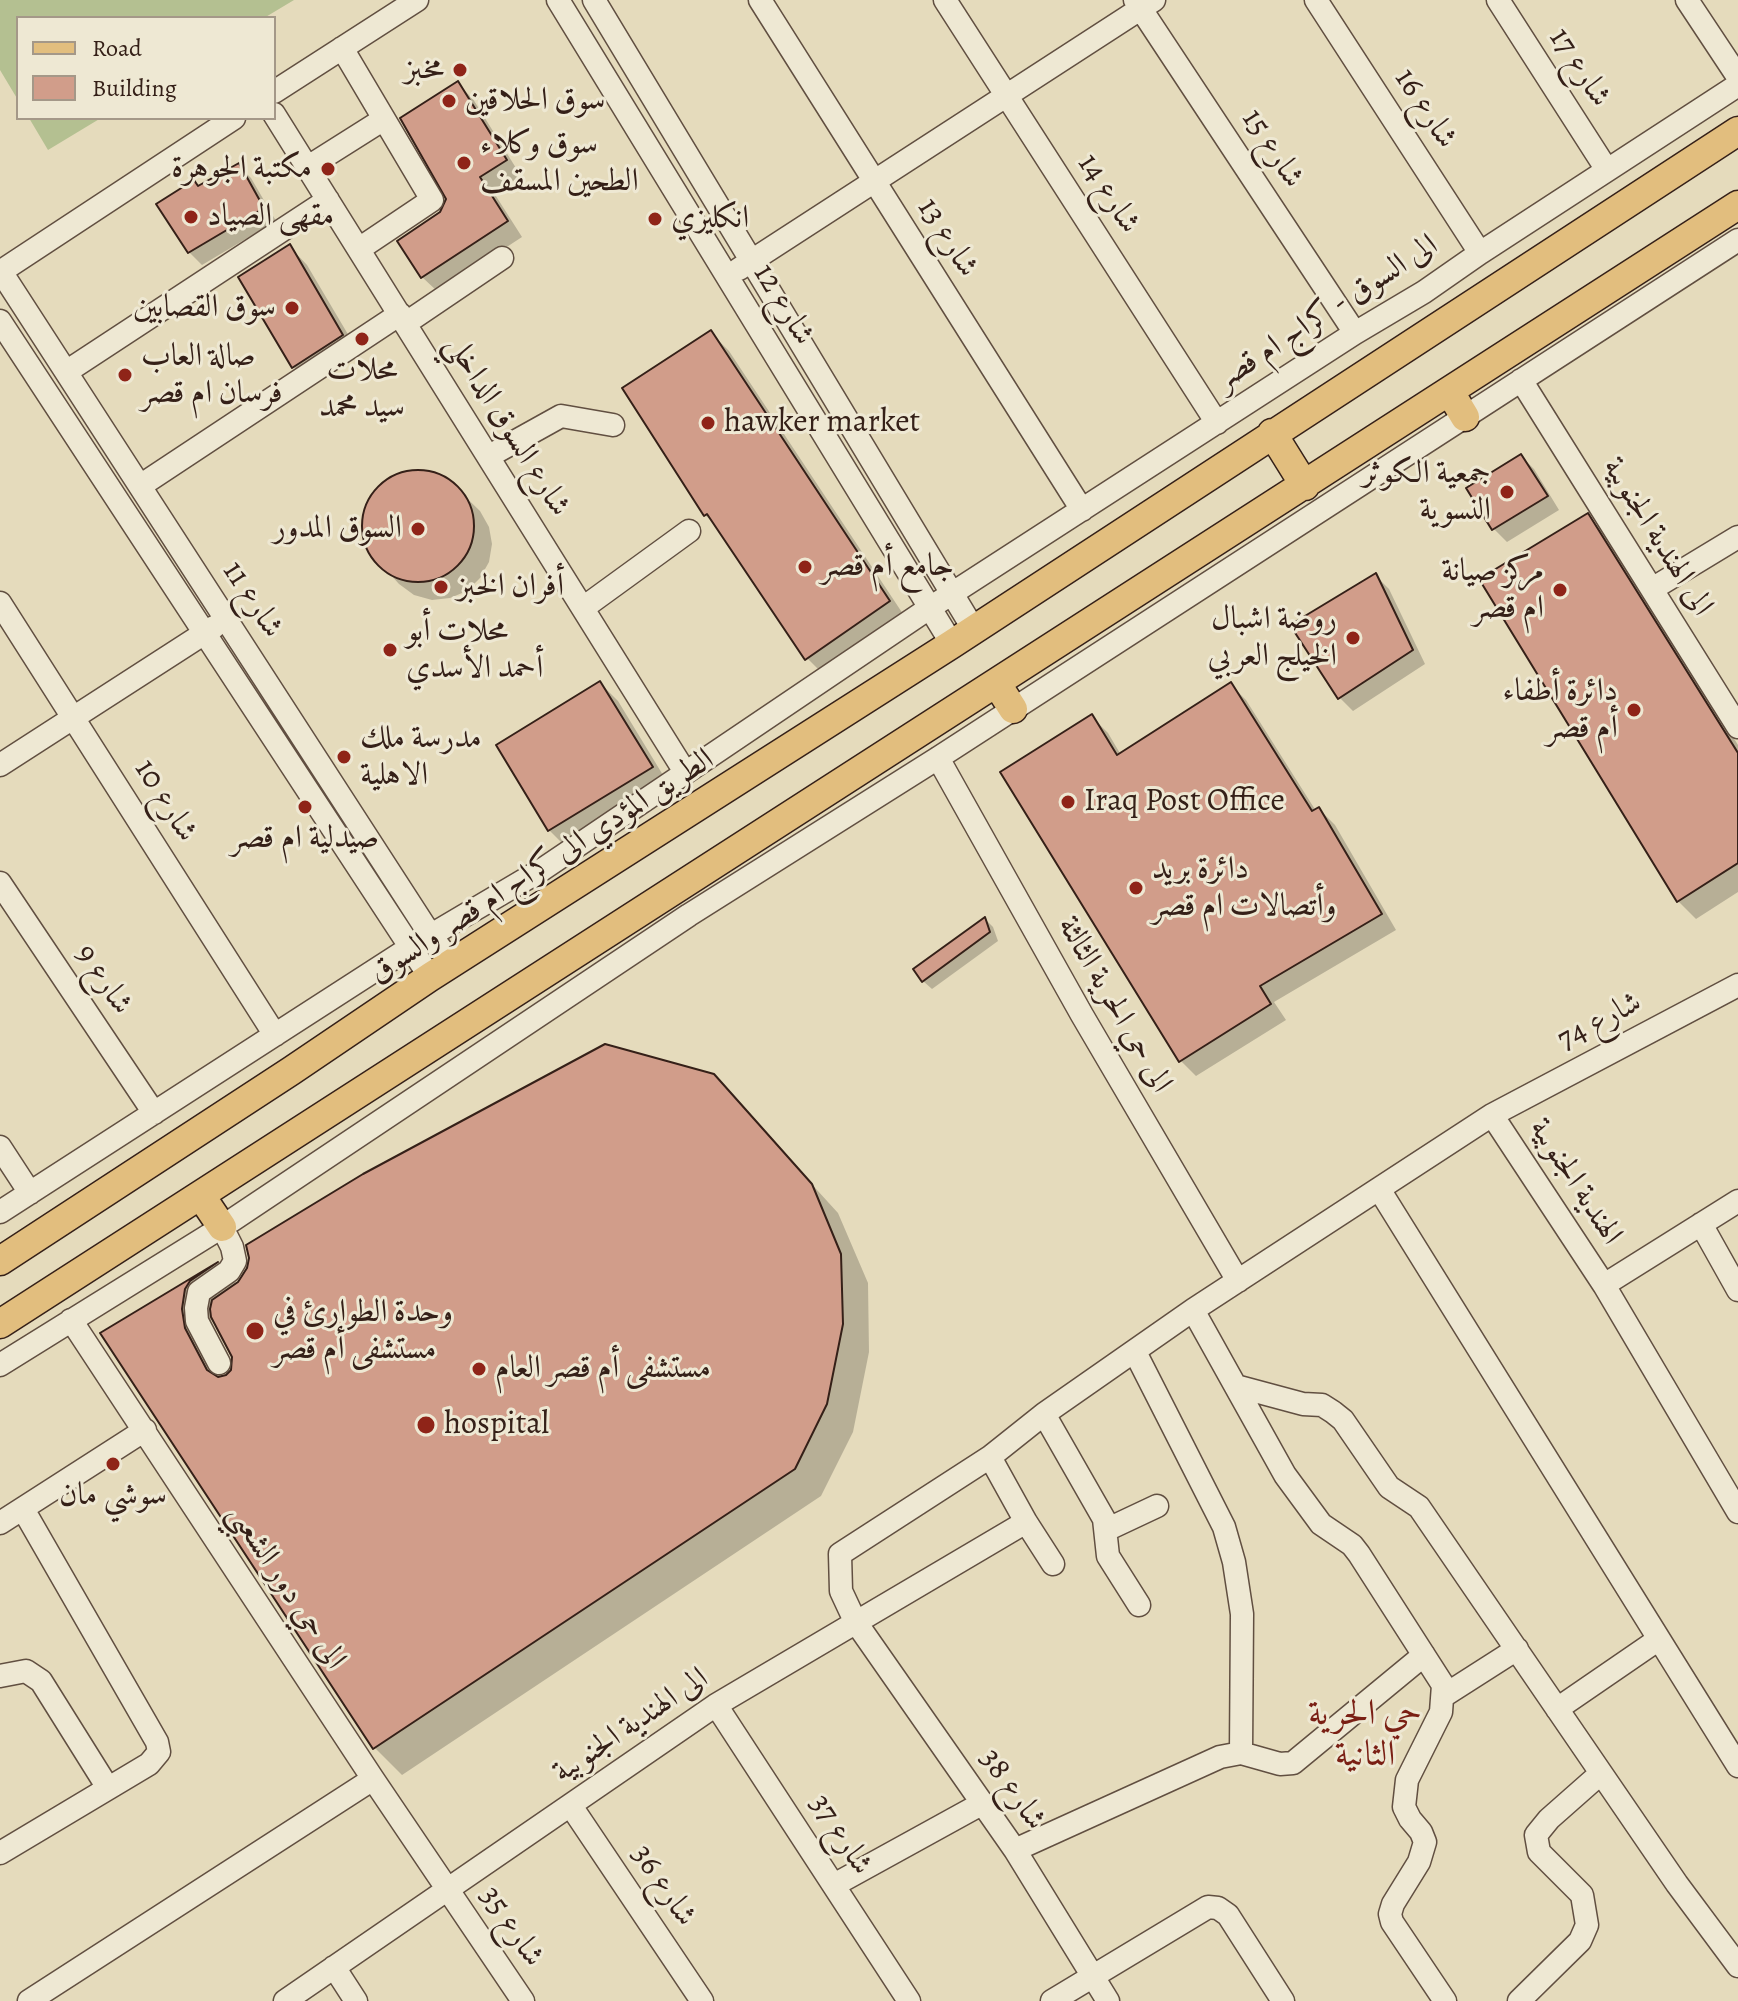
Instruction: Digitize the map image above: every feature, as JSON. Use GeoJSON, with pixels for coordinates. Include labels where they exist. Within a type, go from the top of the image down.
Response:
{"type":"FeatureCollection","features":[{"type":"Feature","properties":{"kind":"main road","name":"الطريق المؤدي الى كراج ام قصر والسوق"},"geometry":{"type":"LineString","coordinates":[[0,1261],[441,970],[963,637],[1738,131]]}},
{"type":"Feature","properties":{"kind":"main road"},"geometry":{"type":"LineString","coordinates":[[0,1324],[1738,205]]}},
{"type":"Feature","properties":{"kind":"main road"},"geometry":{"type":"LineString","coordinates":[[1450,392],[1465,417]]}},
{"type":"Feature","properties":{"kind":"main road"},"geometry":{"type":"LineString","coordinates":[[1272,433],[1305,486]]}},
{"type":"Feature","properties":{"kind":"main road"},"geometry":{"type":"LineString","coordinates":[[997,684],[1013,709]]}},
{"type":"Feature","properties":{"kind":"main road"},"geometry":{"type":"LineString","coordinates":[[201,1196],[222,1227]]}},
{"type":"Feature","properties":{"kind":"street"},"geometry":{"type":"LineString","coordinates":[[276,91],[417,0]]}},
{"type":"Feature","properties":{"kind":"street","name":"شارع 12"},"geometry":{"type":"LineString","coordinates":[[558,0],[928,609],[963,637]]}},
{"type":"Feature","properties":{"kind":"street","name":"شارع 12"},"geometry":{"type":"LineString","coordinates":[[594,0],[951,594],[963,637]]}},
{"type":"Feature","properties":{"kind":"street","name":"شارع 13"},"geometry":{"type":"LineString","coordinates":[[760,0],[1082,510]]}},
{"type":"Feature","properties":{"kind":"street","name":"شارع 14"},"geometry":{"type":"LineString","coordinates":[[945,0],[1217,423]]}},
{"type":"Feature","properties":{"kind":"street","name":"شارع 16"},"geometry":{"type":"LineString","coordinates":[[1316,0],[1480,253]]}},
{"type":"Feature","properties":{"kind":"street","name":"شارع 17"},"geometry":{"type":"LineString","coordinates":[[1498,0],[1607,170]]}},
{"type":"Feature","properties":{"kind":"street"},"geometry":{"type":"LineString","coordinates":[[1687,0],[1738,77]]}},
{"type":"Feature","properties":{"kind":"street"},"geometry":{"type":"LineString","coordinates":[[728,276],[874,184],[1143,3]]}},
{"type":"Feature","properties":{"kind":"street","name":"شارع 15"},"geometry":{"type":"LineString","coordinates":[[1143,3],[1355,333]]}},
{"type":"Feature","properties":{"kind":"street"},"geometry":{"type":"LineString","coordinates":[[342,48],[432,200],[359,249]]}},
{"type":"Feature","properties":{"kind":"street","name":"الى السوق - كراج ام قصر"},"geometry":{"type":"LineString","coordinates":[[0,1212],[411,947],[543,869],[928,609],[1355,333],[1424,292],[1738,85]]}},
{"type":"Feature","properties":{"kind":"street","name":"شارع السوق الداخلي"},"geometry":{"type":"LineString","coordinates":[[276,117],[685,772]]}},
{"type":"Feature","properties":{"kind":"street"},"geometry":{"type":"LineString","coordinates":[[308,167],[384,119]]}},
{"type":"Feature","properties":{"kind":"street"},"geometry":{"type":"LineString","coordinates":[[0,271],[231,120]]}},
{"type":"Feature","properties":{"kind":"street"},"geometry":{"type":"LineString","coordinates":[[66,372],[328,200]]}},
{"type":"Feature","properties":{"kind":"street"},"geometry":{"type":"LineString","coordinates":[[0,1365],[222,1227],[689,915],[938,758],[1738,240]]}},
{"type":"Feature","properties":{"kind":"street"},"geometry":{"type":"LineString","coordinates":[[140,486],[502,258]]}},
{"type":"Feature","properties":{"kind":"street","name":"شارع 11"},"geometry":{"type":"LineString","coordinates":[[0,271],[431,936],[441,970]]}},
{"type":"Feature","properties":{"kind":"street","name":"شارع 11"},"geometry":{"type":"LineString","coordinates":[[0,321],[411,947],[441,970]]}},
{"type":"Feature","properties":{"kind":"street","name":"الى الهندية الجنوبية"},"geometry":{"type":"LineString","coordinates":[[1521,380],[1738,727]]}},
{"type":"Feature","properties":{"kind":"street"},"geometry":{"type":"LineString","coordinates":[[489,456],[561,416],[613,425]]}},
{"type":"Feature","properties":{"kind":"street"},"geometry":{"type":"LineString","coordinates":[[583,608],[689,531]]}},
{"type":"Feature","properties":{"kind":"street"},"geometry":{"type":"LineString","coordinates":[[1652,589],[1738,537]]}},
{"type":"Feature","properties":{"kind":"street","name":"شارع 10"},"geometry":{"type":"LineString","coordinates":[[0,603],[275,1035]]}},
{"type":"Feature","properties":{"kind":"street"},"geometry":{"type":"LineString","coordinates":[[0,765],[226,619]]}},
{"type":"Feature","properties":{"kind":"street","name":"الى حي الحرية الثالثة"},"geometry":{"type":"LineString","coordinates":[[938,758],[1082,1015],[1238,1281]]}},
{"type":"Feature","properties":{"kind":"street","name":"شارع 9"},"geometry":{"type":"LineString","coordinates":[[0,883],[154,1113]]}},
{"type":"Feature","properties":{"kind":"street","name":"شارع 74"},"geometry":{"type":"LineString","coordinates":[[990,1457],[1044,1414],[1193,1310],[1492,1115],[1738,985]]}},
{"type":"Feature","properties":{"kind":"street","name":"الهندية الجنوبية"},"geometry":{"type":"LineString","coordinates":[[1492,1115],[1604,1285],[1738,1512]]}},
{"type":"Feature","properties":{"kind":"street"},"geometry":{"type":"LineString","coordinates":[[0,1147],[30,1193]]}},
{"type":"Feature","properties":{"kind":"street"},"geometry":{"type":"LineString","coordinates":[[1379,1189],[1738,1766]]}},
{"type":"Feature","properties":{"kind":"street"},"geometry":{"type":"LineString","coordinates":[[1604,1285],[1738,1201]]}},
{"type":"Feature","properties":{"kind":"street"},"geometry":{"type":"LineString","coordinates":[[1701,1224],[1738,1290]]}},
{"type":"Feature","properties":{"kind":"street"},"geometry":{"type":"LineString","coordinates":[[219,1363],[197,1321],[196,1308],[199,1292],[229,1271],[235,1261],[222,1227]]}},
{"type":"Feature","properties":{"kind":"street"},"geometry":{"type":"LineString","coordinates":[[1193,1310],[1285,1475],[1321,1524],[1352,1545],[1359,1554],[1443,1685],[1445,1695],[1441,1712],[1407,1780],[1404,1807],[1425,1842],[1419,1862],[1390,1914],[1392,1922],[1445,2001]]}},
{"type":"Feature","properties":{"kind":"street","name":"الى حي دور الشعبي"},"geometry":{"type":"LineString","coordinates":[[71,1320],[446,1889]]}},
{"type":"Feature","properties":{"kind":"street"},"geometry":{"type":"LineString","coordinates":[[1135,1352],[1224,1527],[1234,1562],[1242,1614],[1241,1753]]}},
{"type":"Feature","properties":{"kind":"street"},"geometry":{"type":"LineString","coordinates":[[1236,1386],[1303,1404],[1322,1405],[1343,1420],[1389,1487],[1419,1507],[1600,1774],[1738,1966]]}},
{"type":"Feature","properties":{"kind":"street"},"geometry":{"type":"LineString","coordinates":[[1044,1414],[1104,1519],[1108,1556],[1139,1605]]}},
{"type":"Feature","properties":{"kind":"street"},"geometry":{"type":"LineString","coordinates":[[0,1523],[145,1430]]}},
{"type":"Feature","properties":{"kind":"street"},"geometry":{"type":"LineString","coordinates":[[990,1457],[1053,1564]]}},
{"type":"Feature","properties":{"kind":"street","name":"شارع 38"},"geometry":{"type":"LineString","coordinates":[[990,1457],[840,1554],[841,1591],[855,1621],[1015,1850],[1108,2001]]}},
{"type":"Feature","properties":{"kind":"street"},"geometry":{"type":"LineString","coordinates":[[1106,1530],[1157,1506]]}},
{"type":"Feature","properties":{"kind":"street"},"geometry":{"type":"LineString","coordinates":[[0,1853],[149,1764],[159,1752],[157,1742],[23,1509]]}},
{"type":"Feature","properties":{"kind":"street","name":"الى الهندية الجنوبية"},"geometry":{"type":"LineString","coordinates":[[285,2001],[716,1705],[1026,1522]]}},
{"type":"Feature","properties":{"kind":"street"},"geometry":{"type":"LineString","coordinates":[[1557,1709],[1659,1639]]}},
{"type":"Feature","properties":{"kind":"street"},"geometry":{"type":"LineString","coordinates":[[1445,1695],[1517,1649]]}},
{"type":"Feature","properties":{"kind":"street"},"geometry":{"type":"LineString","coordinates":[[1015,1850],[1220,1757],[1241,1753],[1280,1764],[1293,1763],[1424,1655]]}},
{"type":"Feature","properties":{"kind":"street"},"geometry":{"type":"LineString","coordinates":[[0,1676],[26,1671],[41,1681],[108,1788]]}},
{"type":"Feature","properties":{"kind":"street","name":"شارع 37"},"geometry":{"type":"LineString","coordinates":[[716,1705],[909,2001]]}},
{"type":"Feature","properties":{"kind":"street"},"geometry":{"type":"LineString","coordinates":[[1519,2001],[1580,1941],[1587,1925],[1582,1895],[1539,1852],[1536,1835],[1549,1819],[1600,1774]]}},
{"type":"Feature","properties":{"kind":"street"},"geometry":{"type":"LineString","coordinates":[[29,2001],[373,1779]]}},
{"type":"Feature","properties":{"kind":"street"},"geometry":{"type":"LineString","coordinates":[[834,1885],[983,1803]]}},
{"type":"Feature","properties":{"kind":"street","name":"شارع 36"},"geometry":{"type":"LineString","coordinates":[[571,1806],[702,2001]]}},
{"type":"Feature","properties":{"kind":"street","name":"شارع 35"},"geometry":{"type":"LineString","coordinates":[[446,1889],[523,2001]]}},
{"type":"Feature","properties":{"kind":"street"},"geometry":{"type":"LineString","coordinates":[[1052,2001],[1208,1907],[1218,1908],[1228,1915],[1283,2001]]}},
{"type":"Feature","properties":{"kind":"street"},"geometry":{"type":"LineString","coordinates":[[334,1967],[356,2001]]}},
{"type":"Feature","properties":{"kind":"green space"},"geometry":{"type":"Polygon","coordinates":[[[0,0],[294,0],[267,16],[16,16],[16,97],[0,70],[0,0]]]}},
{"type":"Feature","properties":{"kind":"green space"},"geometry":{"type":"Polygon","coordinates":[[[30,120],[98,120],[48,150],[30,120]]]}},
{"type":"Feature","properties":{"kind":"building"},"geometry":{"type":"Polygon","coordinates":[[[458,81],[507,160],[480,177],[508,221],[421,278],[397,241],[440,212],[446,199],[400,118],[458,81]]]}},
{"type":"Feature","properties":{"kind":"building"},"geometry":{"type":"Polygon","coordinates":[[[239,163],[264,208],[188,253],[156,204],[194,180],[198,186],[239,163]]]}},
{"type":"Feature","properties":{"kind":"building","name":"سوق القصابين"},"geometry":{"type":"Polygon","coordinates":[[[290,244],[343,335],[292,368],[238,277],[290,244]]]}},
{"type":"Feature","properties":{"kind":"building"},"geometry":{"type":"Polygon","coordinates":[[[711,330],[890,601],[805,660],[707,514],[704,516],[622,388],[711,330]]]}},
{"type":"Feature","properties":{"kind":"building","name":"جمعية الكوثر النسوية"},"geometry":{"type":"Polygon","coordinates":[[[1521,454],[1548,496],[1492,530],[1466,488],[1521,454]]]}},
{"type":"Feature","properties":{"kind":"building","name":"السوق المدور"},"geometry":{"type":"Polygon","coordinates":[[[418,470],[440,474],[458,486],[470,504],[474,526],[470,548],[458,566],[440,578],[418,582],[396,578],[378,566],[366,548],[362,526],[366,504],[378,486],[396,474],[418,470]]]}},
{"type":"Feature","properties":{"kind":"building","name":"دائرة أطفاء أم قصر"},"geometry":{"type":"Polygon","coordinates":[[[1588,513],[1738,753],[1738,863],[1677,902],[1479,579],[1588,513]]]}},
{"type":"Feature","properties":{"kind":"building","name":"روضة اشبال الخيلج العربي"},"geometry":{"type":"Polygon","coordinates":[[[1376,573],[1413,650],[1338,699],[1290,625],[1376,573]]]}},
{"type":"Feature","properties":{"kind":"building"},"geometry":{"type":"Polygon","coordinates":[[[600,681],[653,767],[548,831],[496,745],[600,681]]]}},
{"type":"Feature","properties":{"kind":"building"},"geometry":{"type":"Polygon","coordinates":[[[1231,682],[1312,811],[1319,807],[1382,914],[1260,986],[1271,1004],[1179,1062],[1000,772],[1092,714],[1117,755],[1231,682]]]}},
{"type":"Feature","properties":{"kind":"building"},"geometry":{"type":"Polygon","coordinates":[[[985,917],[990,932],[922,982],[913,969],[985,917]]]}},
{"type":"Feature","properties":{"kind":"building","name":"مستشفى أم قصر العام"},"geometry":{"type":"Polygon","coordinates":[[[605,1044],[714,1074],[812,1184],[841,1254],[843,1324],[827,1404],[795,1469],[373,1749],[100,1333],[218,1262],[190,1281],[185,1289],[182,1309],[185,1328],[207,1370],[218,1377],[226,1375],[231,1370],[232,1357],[211,1317],[210,1309],[212,1300],[238,1282],[247,1268],[249,1258],[246,1245],[363,1174],[605,1044]]]}},
{"type":"Feature","properties":{"kind":"place","name":"مخبز"},"geometry":{"type":"Point","coordinates":[460,70]}},
{"type":"Feature","properties":{"kind":"place","name":"سوق الحلاقين"},"geometry":{"type":"Point","coordinates":[449,101]}},
{"type":"Feature","properties":{"kind":"place","name":"سوق وكلاء الطحين المسقف"},"geometry":{"type":"Point","coordinates":[464,163]}},
{"type":"Feature","properties":{"kind":"place","name":"مكتبة الجوهرة"},"geometry":{"type":"Point","coordinates":[328,169]}},
{"type":"Feature","properties":{"kind":"place","name":"مقهى الصياد"},"geometry":{"type":"Point","coordinates":[191,217]}},
{"type":"Feature","properties":{"kind":"place","name":"انكليزي"},"geometry":{"type":"Point","coordinates":[655,219]}},
{"type":"Feature","properties":{"kind":"place","name":"سوق القصابين"},"geometry":{"type":"Point","coordinates":[292,308]}},
{"type":"Feature","properties":{"kind":"place","name":"محلات سيد محمد"},"geometry":{"type":"Point","coordinates":[362,339]}},
{"type":"Feature","properties":{"kind":"place","name":"صالة العاب فرسان ام قصر"},"geometry":{"type":"Point","coordinates":[125,375]}},
{"type":"Feature","properties":{"kind":"place","name":"hawker market"},"geometry":{"type":"Point","coordinates":[708,423]}},
{"type":"Feature","properties":{"kind":"place","name":"جمعية الكوثر النسوية"},"geometry":{"type":"Point","coordinates":[1507,492]}},
{"type":"Feature","properties":{"kind":"place","name":"السوق المدور"},"geometry":{"type":"Point","coordinates":[418,529]}},
{"type":"Feature","properties":{"kind":"place","name":"جامع أم قصر"},"geometry":{"type":"Point","coordinates":[805,567]}},
{"type":"Feature","properties":{"kind":"place","name":"أفران الخبز"},"geometry":{"type":"Point","coordinates":[441,587]}},
{"type":"Feature","properties":{"kind":"place","name":"مركز صيانة ام قصر"},"geometry":{"type":"Point","coordinates":[1560,590]}},
{"type":"Feature","properties":{"kind":"place","name":"روضة اشبال الخيلج العربي"},"geometry":{"type":"Point","coordinates":[1353,638]}},
{"type":"Feature","properties":{"kind":"place","name":"محلات أبو أحمد الأسدي"},"geometry":{"type":"Point","coordinates":[390,650]}},
{"type":"Feature","properties":{"kind":"place","name":"دائرة أطفاء أم قصر"},"geometry":{"type":"Point","coordinates":[1634,710]}},
{"type":"Feature","properties":{"kind":"place","name":"مدرسة ملك الاهلية"},"geometry":{"type":"Point","coordinates":[344,757]}},
{"type":"Feature","properties":{"kind":"place","name":"Iraq Post Office"},"geometry":{"type":"Point","coordinates":[1068,802]}},
{"type":"Feature","properties":{"kind":"place","name":"صيدلية ام قصر"},"geometry":{"type":"Point","coordinates":[305,807]}},
{"type":"Feature","properties":{"kind":"place","name":"دائرة بريد وأتصالات ام قصر"},"geometry":{"type":"Point","coordinates":[1136,888]}},
{"type":"Feature","properties":{"kind":"place","name":"وحدة الطوارئ في مستشفى أم قصر"},"geometry":{"type":"Point","coordinates":[255,1331]}},
{"type":"Feature","properties":{"kind":"place","name":"مستشفى أم قصر العام"},"geometry":{"type":"Point","coordinates":[479,1369]}},
{"type":"Feature","properties":{"kind":"place","name":"hospital"},"geometry":{"type":"Point","coordinates":[426,1425]}},
{"type":"Feature","properties":{"kind":"place","name":"سوشي مان"},"geometry":{"type":"Point","coordinates":[113,1464]}},
{"type":"Feature","properties":{"kind":"district","name":"حي الحرية الثانية"},"geometry":{"type":"Point","coordinates":[1365,1736]}}]}
